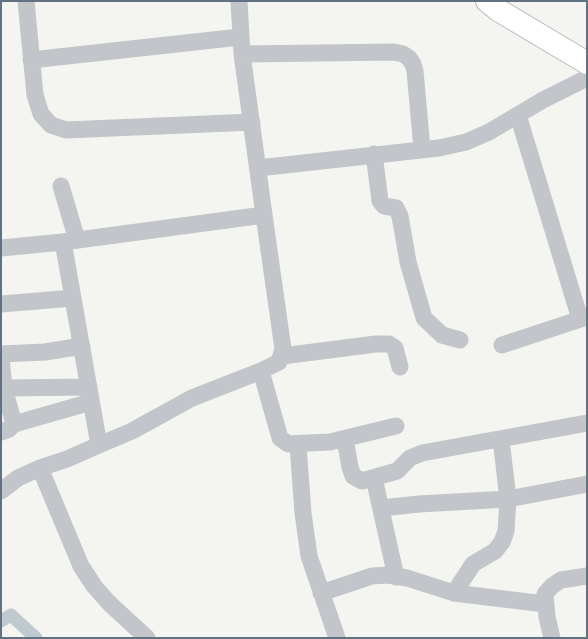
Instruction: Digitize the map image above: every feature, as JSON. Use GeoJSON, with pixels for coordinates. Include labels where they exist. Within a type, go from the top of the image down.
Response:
{"type":"FeatureCollection","features":[{"type":"Feature","properties":{"kind":"main road"},"geometry":{"type":"LineString","coordinates":[[487,1],[498,10],[587,63]]}},
{"type":"Feature","properties":{"kind":"street"},"geometry":{"type":"LineString","coordinates":[[26,1],[35,96],[41,114],[51,125],[66,130],[252,122]]}},
{"type":"Feature","properties":{"kind":"street"},"geometry":{"type":"LineString","coordinates":[[1,491],[18,478],[40,468],[67,459],[132,430],[192,398],[261,371],[279,362],[282,356],[283,349],[242,54],[239,1]]}},
{"type":"Feature","properties":{"kind":"street"},"geometry":{"type":"LineString","coordinates":[[31,60],[240,37]]}},
{"type":"Feature","properties":{"kind":"street"},"geometry":{"type":"LineString","coordinates":[[242,54],[394,52],[403,54],[409,58],[413,64],[415,72],[422,149]]}},
{"type":"Feature","properties":{"kind":"street"},"geometry":{"type":"LineString","coordinates":[[258,168],[422,149],[466,142],[489,132],[587,78]]}},
{"type":"Feature","properties":{"kind":"street"},"geometry":{"type":"LineString","coordinates":[[502,345],[583,318],[518,115]]}},
{"type":"Feature","properties":{"kind":"street"},"geometry":{"type":"LineString","coordinates":[[374,154],[380,201],[384,206],[396,208],[400,216],[408,262],[424,318],[442,335],[460,340]]}},
{"type":"Feature","properties":{"kind":"street"},"geometry":{"type":"LineString","coordinates":[[61,186],[70,241],[73,298],[99,445]]}},
{"type":"Feature","properties":{"kind":"street"},"geometry":{"type":"LineString","coordinates":[[1,248],[70,241],[264,215]]}},
{"type":"Feature","properties":{"kind":"street"},"geometry":{"type":"LineString","coordinates":[[1,304],[73,298]]}},
{"type":"Feature","properties":{"kind":"street"},"geometry":{"type":"LineString","coordinates":[[282,356],[376,344],[389,344],[395,348],[400,368]]}},
{"type":"Feature","properties":{"kind":"street"},"geometry":{"type":"LineString","coordinates":[[82,346],[45,352],[1,355],[8,428],[90,395]]}},
{"type":"Feature","properties":{"kind":"street"},"geometry":{"type":"LineString","coordinates":[[261,371],[280,438],[288,444],[298,445],[344,439],[396,426]]}},
{"type":"Feature","properties":{"kind":"street"},"geometry":{"type":"LineString","coordinates":[[4,388],[90,395]]}},
{"type":"Feature","properties":{"kind":"street"},"geometry":{"type":"LineString","coordinates":[[344,439],[353,476],[357,480],[362,481],[397,471],[410,458],[422,453],[587,423]]}},
{"type":"Feature","properties":{"kind":"street"},"geometry":{"type":"LineString","coordinates":[[454,593],[473,564],[495,551],[502,542],[506,531],[508,499],[501,439]]}},
{"type":"Feature","properties":{"kind":"street"},"geometry":{"type":"LineString","coordinates":[[298,445],[303,513],[309,556],[337,638]]}},
{"type":"Feature","properties":{"kind":"street"},"geometry":{"type":"LineString","coordinates":[[40,468],[81,566],[94,586],[109,603],[147,638]]}},
{"type":"Feature","properties":{"kind":"street"},"geometry":{"type":"LineString","coordinates":[[374,478],[396,577]]}},
{"type":"Feature","properties":{"kind":"street"},"geometry":{"type":"LineString","coordinates":[[381,508],[419,504],[508,499],[587,484]]}},
{"type":"Feature","properties":{"kind":"street"},"geometry":{"type":"LineString","coordinates":[[321,593],[372,576],[396,577],[454,593],[546,604]]}},
{"type":"Feature","properties":{"kind":"street"},"geometry":{"type":"LineString","coordinates":[[552,638],[545,594],[552,586],[562,580],[587,576]]}},
{"type":"Feature","properties":{"kind":"waterway"},"geometry":{"type":"LineString","coordinates":[[1,621],[11,615],[36,638]]}}]}
